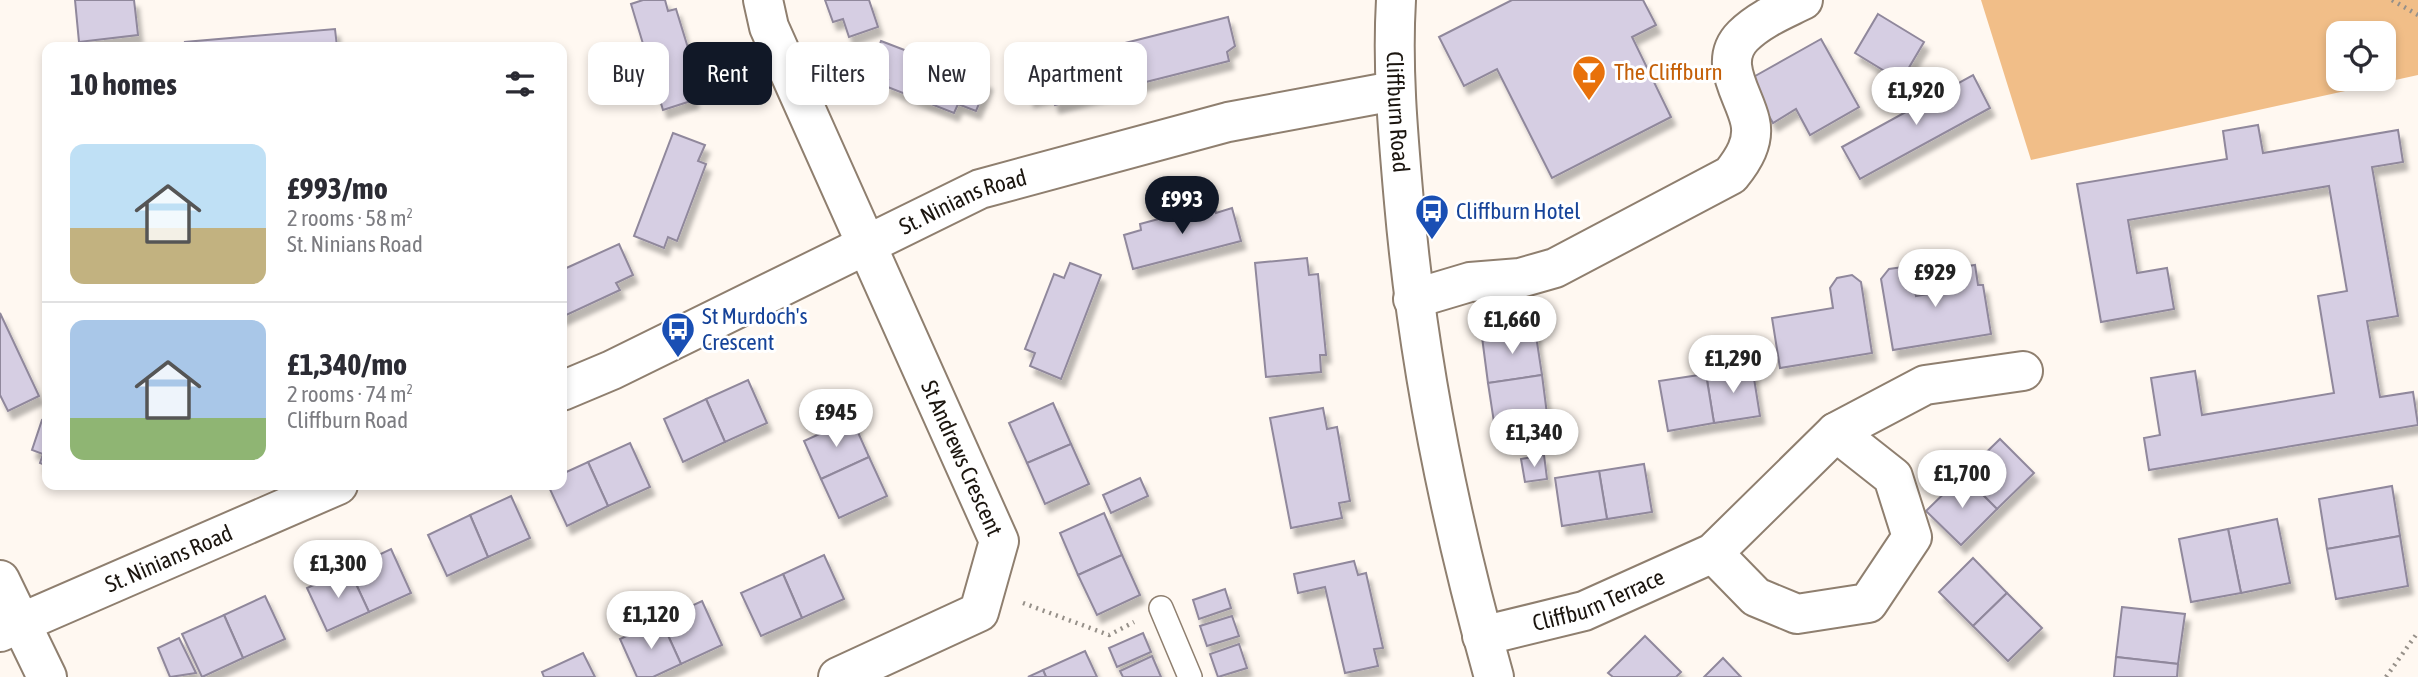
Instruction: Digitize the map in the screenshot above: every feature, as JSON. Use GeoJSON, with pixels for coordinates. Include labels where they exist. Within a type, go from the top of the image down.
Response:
{"type":"FeatureCollection","features":[{"type":"Feature","properties":{"kind":"street"},"geometry":{"type":"LineString","coordinates":[[763,0],[769,27],[865,246]]}},
{"type":"Feature","properties":{"kind":"street","name":"Cliffburn Road"},"geometry":{"type":"LineString","coordinates":[[1396,0],[1394,91],[1413,299],[1428,401],[1482,636],[1494,677]]}},
{"type":"Feature","properties":{"kind":"street"},"geometry":{"type":"LineString","coordinates":[[1413,299],[1470,282],[1520,278],[1555,268],[1731,175],[1743,159],[1750,140],[1751,122],[1733,77],[1732,60],[1740,38],[1756,24],[1804,0]]}},
{"type":"Feature","properties":{"kind":"street","name":"St. Ninians Road"},"geometry":{"type":"LineString","coordinates":[[567,389],[612,370],[980,189],[1228,122],[1394,91]]}},
{"type":"Feature","properties":{"kind":"street","name":"St Andrews Crescent"},"geometry":{"type":"LineString","coordinates":[[838,677],[979,612],[999,541],[865,246]]}},
{"type":"Feature","properties":{"kind":"street","name":"Cliffburn Terrace"},"geometry":{"type":"LineString","coordinates":[[1482,636],[1584,611],[1713,553],[1836,432],[1926,385],[2023,371]]}},
{"type":"Feature","properties":{"kind":"street"},"geometry":{"type":"LineString","coordinates":[[1713,553],[1756,597],[1797,614],[1868,603],[1912,537],[1893,477],[1836,432]]}},
{"type":"Feature","properties":{"kind":"street","name":"St. Ninians Road"},"geometry":{"type":"LineString","coordinates":[[10,627],[326,490]]}},
{"type":"Feature","properties":{"kind":"street"},"geometry":{"type":"LineString","coordinates":[[0,580],[10,627],[47,677]]}},
{"type":"Feature","properties":{"kind":"lane"},"geometry":{"type":"LineString","coordinates":[[1161,608],[1190,677]]}},
{"type":"Feature","properties":{"kind":"path"},"geometry":{"type":"LineString","coordinates":[[2392,0],[2418,15]]}},
{"type":"Feature","properties":{"kind":"path"},"geometry":{"type":"LineString","coordinates":[[986,590],[1109,635],[1161,608]]}},
{"type":"Feature","properties":{"kind":"path"},"geometry":{"type":"LineString","coordinates":[[2386,677],[2418,632]]}},
{"type":"Feature","properties":{"kind":"shaded area"},"geometry":{"type":"Polygon","coordinates":[[[1981,0],[2418,0],[2418,75],[2396,80],[2396,21],[2326,21],[2326,91],[2345,91],[2031,160],[1981,0]]]}},
{"type":"Feature","properties":{"kind":"building"},"geometry":{"type":"Polygon","coordinates":[[[75,0],[134,0],[138,35],[79,42],[75,0]]]}},
{"type":"Feature","properties":{"kind":"building"},"geometry":{"type":"Polygon","coordinates":[[[643,0],[665,0],[668,11],[676,9],[686,42],[683,42],[683,104],[663,110],[661,105],[669,105],[669,42],[642,42],[631,4],[643,0]]]}},
{"type":"Feature","properties":{"kind":"building"},"geometry":{"type":"Polygon","coordinates":[[[825,0],[869,0],[878,27],[849,37],[843,19],[833,22],[825,0]]]}},
{"type":"Feature","properties":{"kind":"building","name":"The Cliffburn"},"geometry":{"type":"Polygon","coordinates":[[[1512,0],[1643,0],[1656,25],[1632,37],[1671,117],[1552,178],[1497,69],[1464,86],[1439,37],[1512,0]]]}},
{"type":"Feature","properties":{"kind":"building"},"geometry":{"type":"Polygon","coordinates":[[[1878,14],[1924,42],[1901,81],[1855,53],[1878,14]]]}},
{"type":"Feature","properties":{"kind":"building"},"geometry":{"type":"Polygon","coordinates":[[[1228,17],[1235,46],[1227,52],[1229,61],[1147,82],[1147,42],[1129,42],[1228,17]]]}},
{"type":"Feature","properties":{"kind":"building"},"geometry":{"type":"Polygon","coordinates":[[[335,29],[336,42],[185,42],[335,29]]]}},
{"type":"Feature","properties":{"kind":"building"},"geometry":{"type":"Polygon","coordinates":[[[1821,39],[1859,107],[1810,135],[1796,109],[1773,123],[1748,80],[1821,39]]]}},
{"type":"Feature","properties":{"kind":"building"},"geometry":{"type":"Polygon","coordinates":[[[889,44],[903,49],[903,93],[889,88],[889,44]]]}},
{"type":"Feature","properties":{"kind":"building"},"geometry":{"type":"Polygon","coordinates":[[[1973,75],[1990,108],[1860,179],[1842,147],[1973,75]]]}},
{"type":"Feature","properties":{"kind":"building"},"geometry":{"type":"Polygon","coordinates":[[[934,105],[958,105],[954,113],[934,105]]]}},
{"type":"Feature","properties":{"kind":"building"},"geometry":{"type":"Polygon","coordinates":[[[961,105],[978,105],[976,111],[961,105]]]}},
{"type":"Feature","properties":{"kind":"building"},"geometry":{"type":"Polygon","coordinates":[[[2258,125],[2263,153],[2398,130],[2403,162],[2372,167],[2398,316],[2367,321],[2380,397],[2413,392],[2418,425],[2149,470],[2144,438],[2160,435],[2151,378],[2195,371],[2202,415],[2334,393],[2318,296],[2347,291],[2329,186],[2128,220],[2137,273],[2167,268],[2174,309],[2101,322],[2077,184],[2227,159],[2223,131],[2258,125]]]}},
{"type":"Feature","properties":{"kind":"building"},"geometry":{"type":"Polygon","coordinates":[[[673,133],[705,145],[698,161],[706,164],[677,241],[668,237],[664,248],[634,236],[673,133]]]}},
{"type":"Feature","properties":{"kind":"building"},"geometry":{"type":"Polygon","coordinates":[[[1214,204],[1216,213],[1232,208],[1241,241],[1133,269],[1124,235],[1141,230],[1140,224],[1214,204]]]}},
{"type":"Feature","properties":{"kind":"building"},"geometry":{"type":"Polygon","coordinates":[[[619,244],[633,275],[616,283],[620,290],[567,315],[567,268],[619,244]]]}},
{"type":"Feature","properties":{"kind":"building"},"geometry":{"type":"Polygon","coordinates":[[[1307,258],[1309,275],[1318,274],[1326,355],[1320,355],[1321,372],[1266,377],[1255,263],[1307,258]]]}},
{"type":"Feature","properties":{"kind":"building"},"geometry":{"type":"Polygon","coordinates":[[[1070,263],[1101,275],[1061,379],[1030,366],[1035,353],[1025,349],[1054,274],[1064,278],[1070,263]]]}},
{"type":"Feature","properties":{"kind":"building"},"geometry":{"type":"Polygon","coordinates":[[[1975,265],[1978,285],[1983,285],[1991,334],[1893,350],[1881,279],[1889,269],[1903,267],[1912,274],[1916,296],[1951,290],[1948,269],[1975,265]]]}},
{"type":"Feature","properties":{"kind":"building"},"geometry":{"type":"Polygon","coordinates":[[[1852,275],[1861,282],[1872,353],[1780,368],[1772,318],[1833,308],[1830,288],[1837,278],[1852,275]]]}},
{"type":"Feature","properties":{"kind":"building"},"geometry":{"type":"Polygon","coordinates":[[[0,313],[39,396],[8,411],[0,395],[0,313]]]}},
{"type":"Feature","properties":{"kind":"building"},"geometry":{"type":"Polygon","coordinates":[[[1535,329],[1542,375],[1488,383],[1482,337],[1535,329]]]}},
{"type":"Feature","properties":{"kind":"building"},"geometry":{"type":"Polygon","coordinates":[[[1752,366],[1760,416],[1714,423],[1706,374],[1752,366]]]}},
{"type":"Feature","properties":{"kind":"building"},"geometry":{"type":"Polygon","coordinates":[[[1706,374],[1714,423],[1668,431],[1659,381],[1706,374]]]}},
{"type":"Feature","properties":{"kind":"building"},"geometry":{"type":"Polygon","coordinates":[[[1542,375],[1548,422],[1495,429],[1488,383],[1542,375]]]}},
{"type":"Feature","properties":{"kind":"building"},"geometry":{"type":"Polygon","coordinates":[[[748,380],[767,423],[725,442],[706,399],[748,380]]]}},
{"type":"Feature","properties":{"kind":"building"},"geometry":{"type":"Polygon","coordinates":[[[706,399],[725,442],[683,462],[664,419],[706,399]]]}},
{"type":"Feature","properties":{"kind":"building"},"geometry":{"type":"Polygon","coordinates":[[[1053,403],[1071,444],[1027,463],[1009,423],[1053,403]]]}},
{"type":"Feature","properties":{"kind":"building"},"geometry":{"type":"Polygon","coordinates":[[[1323,408],[1327,429],[1337,427],[1350,501],[1339,503],[1342,518],[1291,528],[1270,418],[1323,408]]]}},
{"type":"Feature","properties":{"kind":"building"},"geometry":{"type":"Polygon","coordinates":[[[852,419],[869,457],[821,479],[804,441],[852,419]]]}},
{"type":"Feature","properties":{"kind":"building"},"geometry":{"type":"Polygon","coordinates":[[[42,420],[42,454],[32,450],[42,420]]]}},
{"type":"Feature","properties":{"kind":"building"},"geometry":{"type":"Polygon","coordinates":[[[2000,439],[2034,473],[1997,509],[1963,475],[2000,439]]]}},
{"type":"Feature","properties":{"kind":"building"},"geometry":{"type":"Polygon","coordinates":[[[630,443],[650,487],[608,506],[588,462],[630,443]]]}},
{"type":"Feature","properties":{"kind":"building"},"geometry":{"type":"Polygon","coordinates":[[[1071,444],[1089,484],[1045,504],[1027,463],[1071,444]]]}},
{"type":"Feature","properties":{"kind":"building"},"geometry":{"type":"Polygon","coordinates":[[[1544,455],[1547,479],[1525,482],[1521,459],[1544,455]]]}},
{"type":"Feature","properties":{"kind":"building"},"geometry":{"type":"Polygon","coordinates":[[[869,457],[887,496],[839,518],[821,479],[869,457]]]}},
{"type":"Feature","properties":{"kind":"building"},"geometry":{"type":"Polygon","coordinates":[[[588,462],[608,506],[567,526],[550,490],[567,490],[567,472],[588,462]]]}},
{"type":"Feature","properties":{"kind":"building"},"geometry":{"type":"Polygon","coordinates":[[[1644,464],[1652,512],[1607,519],[1599,471],[1644,464]]]}},
{"type":"Feature","properties":{"kind":"building"},"geometry":{"type":"Polygon","coordinates":[[[1599,471],[1607,519],[1562,526],[1555,478],[1599,471]]]}},
{"type":"Feature","properties":{"kind":"building"},"geometry":{"type":"Polygon","coordinates":[[[1963,475],[1997,509],[1961,545],[1926,511],[1963,475]]]}},
{"type":"Feature","properties":{"kind":"building"},"geometry":{"type":"Polygon","coordinates":[[[1140,478],[1148,496],[1111,513],[1103,495],[1140,478]]]}},
{"type":"Feature","properties":{"kind":"building"},"geometry":{"type":"Polygon","coordinates":[[[2392,486],[2400,536],[2327,549],[2319,499],[2392,486]]]}},
{"type":"Feature","properties":{"kind":"building"},"geometry":{"type":"Polygon","coordinates":[[[511,496],[530,538],[488,557],[470,515],[511,496]]]}},
{"type":"Feature","properties":{"kind":"building"},"geometry":{"type":"Polygon","coordinates":[[[1104,513],[1122,555],[1078,575],[1060,533],[1104,513]]]}},
{"type":"Feature","properties":{"kind":"building"},"geometry":{"type":"Polygon","coordinates":[[[470,515],[488,557],[447,576],[428,535],[470,515]]]}},
{"type":"Feature","properties":{"kind":"building"},"geometry":{"type":"Polygon","coordinates":[[[2277,519],[2290,583],[2241,593],[2228,529],[2277,519]]]}},
{"type":"Feature","properties":{"kind":"building"},"geometry":{"type":"Polygon","coordinates":[[[2228,529],[2241,593],[2191,602],[2179,539],[2228,529]]]}},
{"type":"Feature","properties":{"kind":"building"},"geometry":{"type":"Polygon","coordinates":[[[2400,536],[2408,586],[2336,599],[2327,549],[2400,536]]]}},
{"type":"Feature","properties":{"kind":"building"},"geometry":{"type":"Polygon","coordinates":[[[391,549],[411,593],[369,612],[349,569],[391,549]]]}},
{"type":"Feature","properties":{"kind":"building"},"geometry":{"type":"Polygon","coordinates":[[[824,555],[844,599],[802,618],[783,574],[824,555]]]}},
{"type":"Feature","properties":{"kind":"building"},"geometry":{"type":"Polygon","coordinates":[[[1122,555],[1140,595],[1097,615],[1078,575],[1122,555]]]}},
{"type":"Feature","properties":{"kind":"building"},"geometry":{"type":"Polygon","coordinates":[[[1973,558],[2007,593],[1973,626],[1939,592],[1973,558]]]}},
{"type":"Feature","properties":{"kind":"building"},"geometry":{"type":"Polygon","coordinates":[[[1354,561],[1358,575],[1366,573],[1383,648],[1374,649],[1378,666],[1345,673],[1325,587],[1298,593],[1294,574],[1354,561]]]}},
{"type":"Feature","properties":{"kind":"building"},"geometry":{"type":"Polygon","coordinates":[[[349,569],[369,612],[327,631],[307,588],[349,569]]]}},
{"type":"Feature","properties":{"kind":"building"},"geometry":{"type":"Polygon","coordinates":[[[783,574],[802,618],[761,636],[741,593],[783,574]]]}},
{"type":"Feature","properties":{"kind":"building"},"geometry":{"type":"Polygon","coordinates":[[[1225,589],[1231,608],[1199,619],[1193,600],[1225,589]]]}},
{"type":"Feature","properties":{"kind":"building"},"geometry":{"type":"Polygon","coordinates":[[[2007,593],[2042,628],[2008,661],[1973,626],[2007,593]]]}},
{"type":"Feature","properties":{"kind":"building"},"geometry":{"type":"Polygon","coordinates":[[[265,596],[285,639],[243,658],[224,615],[265,596]]]}},
{"type":"Feature","properties":{"kind":"building"},"geometry":{"type":"Polygon","coordinates":[[[702,601],[722,645],[681,664],[661,620],[702,601]]]}},
{"type":"Feature","properties":{"kind":"building"},"geometry":{"type":"Polygon","coordinates":[[[2122,607],[2185,614],[2178,664],[2116,657],[2122,607]]]}},
{"type":"Feature","properties":{"kind":"building"},"geometry":{"type":"Polygon","coordinates":[[[224,615],[243,658],[202,677],[182,634],[224,615]]]}},
{"type":"Feature","properties":{"kind":"building"},"geometry":{"type":"Polygon","coordinates":[[[1232,616],[1239,636],[1207,646],[1200,626],[1232,616]]]}},
{"type":"Feature","properties":{"kind":"building"},"geometry":{"type":"Polygon","coordinates":[[[661,620],[681,664],[653,677],[637,677],[620,639],[661,620]]]}},
{"type":"Feature","properties":{"kind":"building"},"geometry":{"type":"Polygon","coordinates":[[[1143,633],[1151,652],[1117,667],[1109,648],[1143,633]]]}},
{"type":"Feature","properties":{"kind":"building"},"geometry":{"type":"Polygon","coordinates":[[[1645,636],[1681,672],[1676,677],[1613,677],[1608,673],[1645,636]]]}},
{"type":"Feature","properties":{"kind":"building"},"geometry":{"type":"Polygon","coordinates":[[[179,638],[196,673],[170,677],[158,648],[179,638]]]}},
{"type":"Feature","properties":{"kind":"building"},"geometry":{"type":"Polygon","coordinates":[[[1239,644],[1247,668],[1218,677],[1210,654],[1239,644]]]}},
{"type":"Feature","properties":{"kind":"building"},"geometry":{"type":"Polygon","coordinates":[[[1085,651],[1097,677],[1046,677],[1043,670],[1085,651]]]}},
{"type":"Feature","properties":{"kind":"building"},"geometry":{"type":"Polygon","coordinates":[[[583,653],[595,677],[544,677],[542,672],[583,653]]]}},
{"type":"Feature","properties":{"kind":"building"},"geometry":{"type":"Polygon","coordinates":[[[1152,656],[1161,677],[1123,677],[1120,671],[1152,656]]]}},
{"type":"Feature","properties":{"kind":"building"},"geometry":{"type":"Polygon","coordinates":[[[2116,657],[2178,664],[2177,677],[2114,677],[2116,657]]]}},
{"type":"Feature","properties":{"kind":"building"},"geometry":{"type":"Polygon","coordinates":[[[1723,658],[1741,677],[1704,677],[1723,658]]]}},
{"type":"Feature","properties":{"kind":"building"},"geometry":{"type":"Polygon","coordinates":[[[1043,670],[1046,677],[1028,677],[1043,670]]]}},
{"type":"Feature","properties":{"kind":"place","name":"The Cliffburn"},"geometry":{"type":"Point","coordinates":[1589,102]}},
{"type":"Feature","properties":{"kind":"place","name":"Cliffburn Hotel"},"geometry":{"type":"Point","coordinates":[1432,241]}},
{"type":"Feature","properties":{"kind":"place","name":"St Murdoch's Crescent"},"geometry":{"type":"Point","coordinates":[678,359]}}]}
